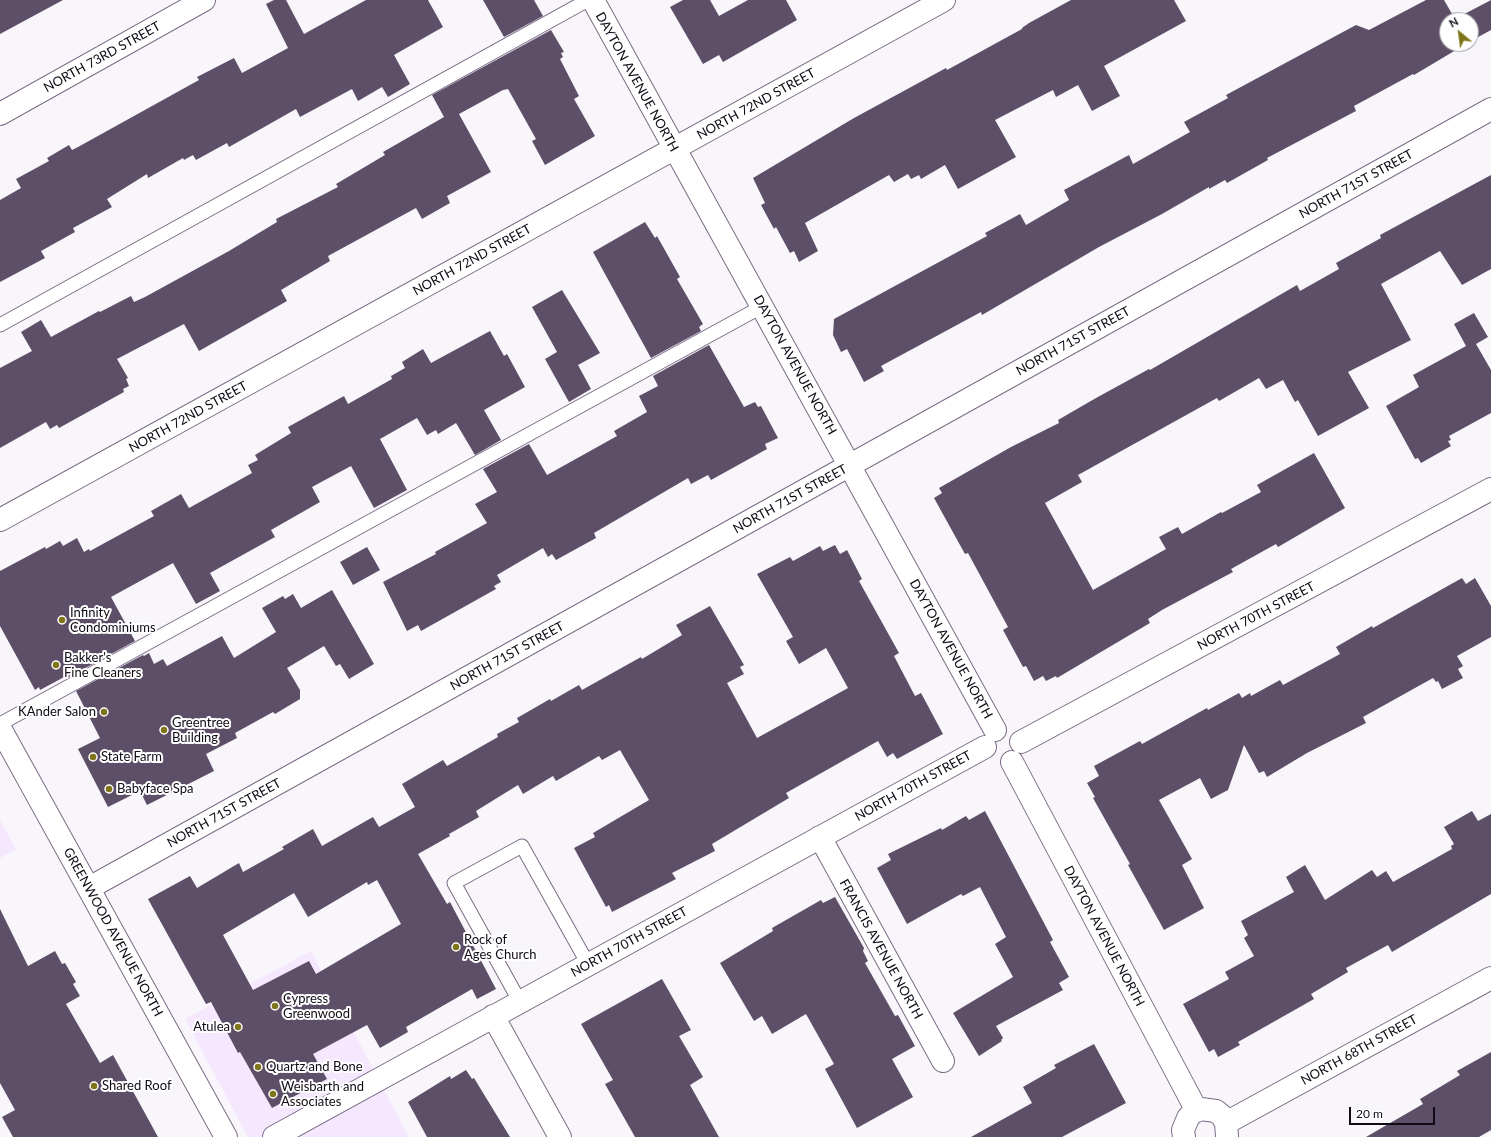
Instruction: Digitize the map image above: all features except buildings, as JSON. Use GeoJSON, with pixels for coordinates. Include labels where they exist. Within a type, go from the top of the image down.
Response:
{"type":"FeatureCollection","features":[{"type":"Feature","properties":{"kind":"street","name":"NORTH 73RD STREET"},"geometry":{"type":"LineString","coordinates":[[0,114],[204,0]]}},
{"type":"Feature","properties":{"kind":"street","name":"DAYTON AVENUE NORTH"},"geometry":{"type":"LineString","coordinates":[[593,0],[674,150],[763,306],[850,466],[990,739]]}},
{"type":"Feature","properties":{"kind":"street","name":"NORTH 72ND STREET"},"geometry":{"type":"LineString","coordinates":[[0,520],[944,0]]}},
{"type":"Feature","properties":{"kind":"street","name":"NORTH 71ST STREET"},"geometry":{"type":"LineString","coordinates":[[89,888],[1491,109]]}},
{"type":"Feature","properties":{"kind":"street","name":"NORTH 70TH STREET"},"geometry":{"type":"LineString","coordinates":[[1021,742],[1491,489]]}},
{"type":"Feature","properties":{"kind":"street","name":"GREENWOOD AVENUE NORTH"},"geometry":{"type":"LineString","coordinates":[[0,728],[226,1137]]}},
{"type":"Feature","properties":{"kind":"street"},"geometry":{"type":"LineString","coordinates":[[1004,728],[1015,732],[1021,742],[1019,753],[1012,762],[1000,764],[989,758],[990,739],[1004,728]]}},
{"type":"Feature","properties":{"kind":"street","name":"NORTH 70TH STREET"},"geometry":{"type":"LineString","coordinates":[[274,1137],[820,836],[990,739]]}},
{"type":"Feature","properties":{"kind":"street","name":"DAYTON AVENUE NORTH"},"geometry":{"type":"LineString","coordinates":[[1012,762],[1197,1111]]}},
{"type":"Feature","properties":{"kind":"street","name":"FRANCIS AVENUE NORTH"},"geometry":{"type":"LineString","coordinates":[[820,836],[943,1061]]}},
{"type":"Feature","properties":{"kind":"street","name":"NORTH 68TH STREET"},"geometry":{"type":"LineString","coordinates":[[1227,1130],[1491,978]]}},
{"type":"Feature","properties":{"kind":"street"},"geometry":{"type":"LineString","coordinates":[[493,1016],[560,1137]]}},
{"type":"Feature","properties":{"kind":"street"},"geometry":{"type":"LineString","coordinates":[[1184,1137],[1185,1124],[1188,1118],[1197,1111],[1209,1109],[1216,1111],[1227,1130]]}},
{"type":"Feature","properties":{"kind":"lane"},"geometry":{"type":"LineString","coordinates":[[0,325],[588,0]]}},
{"type":"Feature","properties":{"kind":"lane"},"geometry":{"type":"LineString","coordinates":[[0,724],[763,306]]}},
{"type":"Feature","properties":{"kind":"lane"},"geometry":{"type":"LineString","coordinates":[[520,1002],[454,883],[522,846],[588,964]]}},
{"type":"Feature","properties":{"kind":"shaded area"},"geometry":{"type":"Polygon","coordinates":[[[0,820],[16,849],[0,858],[0,820]]]}},
{"type":"Feature","properties":{"kind":"shaded area"},"geometry":{"type":"Polygon","coordinates":[[[311,951],[409,1137],[248,1137],[185,1019],[311,951]]]}},
{"type":"Feature","properties":{"kind":"place","name":"Infinity Condominiums"},"geometry":{"type":"Point","coordinates":[62,620]}},
{"type":"Feature","properties":{"kind":"place","name":"Bakker's Fine Cleaners"},"geometry":{"type":"Point","coordinates":[56,665]}},
{"type":"Feature","properties":{"kind":"place","name":"KAnder Salon"},"geometry":{"type":"Point","coordinates":[104,712]}},
{"type":"Feature","properties":{"kind":"place","name":"Greentree Building"},"geometry":{"type":"Point","coordinates":[164,730]}},
{"type":"Feature","properties":{"kind":"place","name":"State Farm"},"geometry":{"type":"Point","coordinates":[93,757]}},
{"type":"Feature","properties":{"kind":"place","name":"Babyface Spa"},"geometry":{"type":"Point","coordinates":[109,789]}},
{"type":"Feature","properties":{"kind":"place","name":"Rock of Ages Church"},"geometry":{"type":"Point","coordinates":[456,947]}},
{"type":"Feature","properties":{"kind":"place","name":"Cypress Greenwood"},"geometry":{"type":"Point","coordinates":[275,1006]}},
{"type":"Feature","properties":{"kind":"place","name":"Atulea"},"geometry":{"type":"Point","coordinates":[238,1027]}},
{"type":"Feature","properties":{"kind":"place","name":"Quartz and Bone"},"geometry":{"type":"Point","coordinates":[258,1067]}},
{"type":"Feature","properties":{"kind":"place","name":"Shared Roof"},"geometry":{"type":"Point","coordinates":[94,1086]}},
{"type":"Feature","properties":{"kind":"place","name":"Weisbarth and Associates"},"geometry":{"type":"Point","coordinates":[273,1094]}}]}
